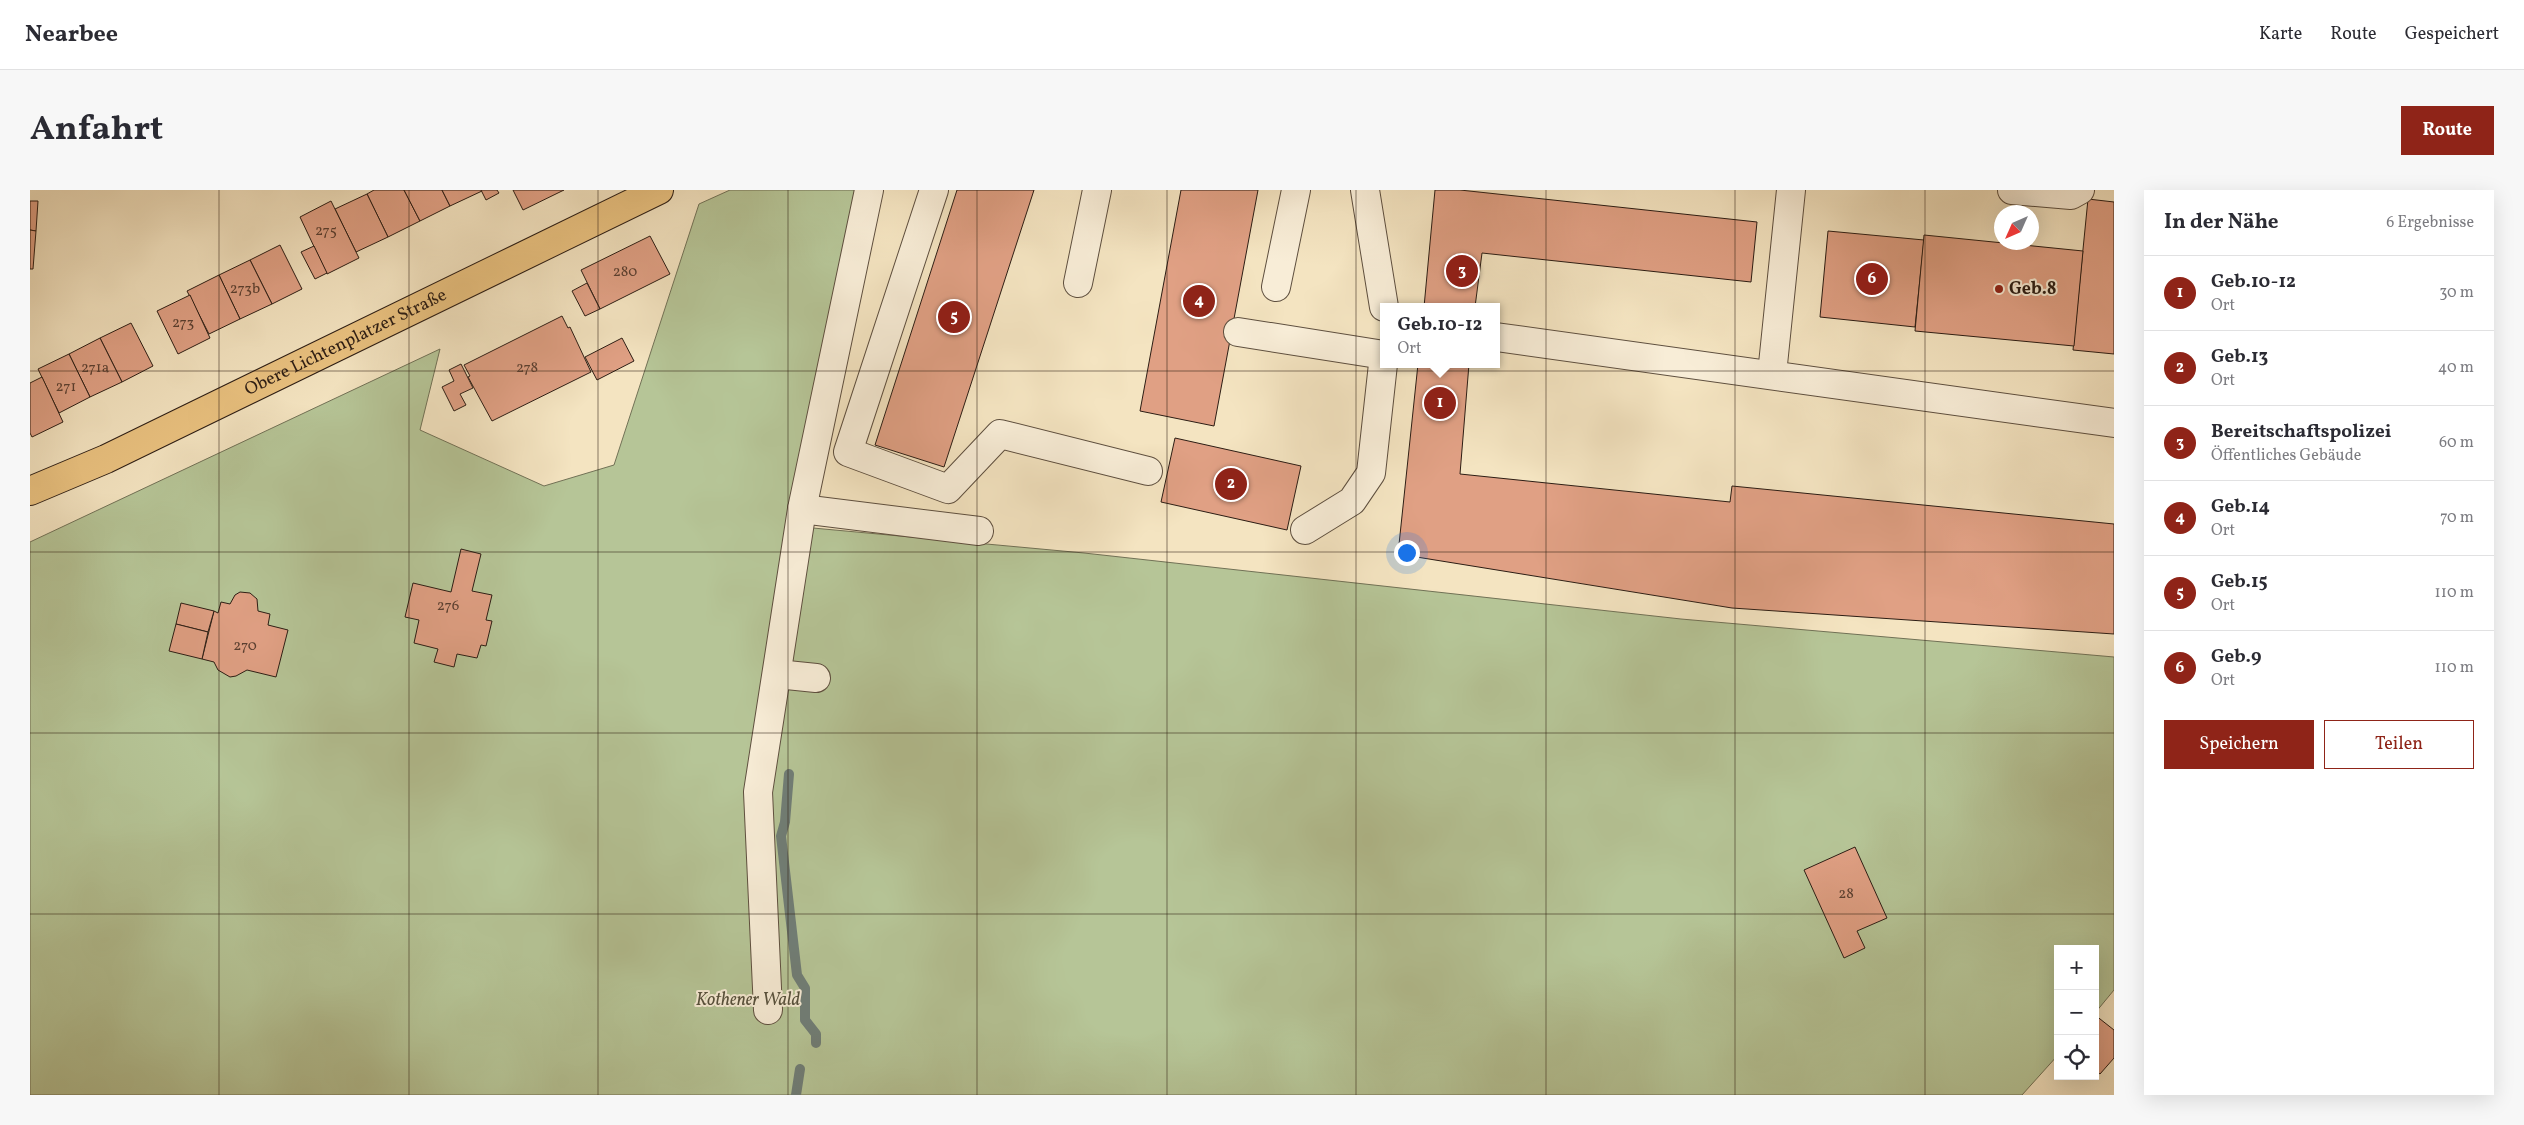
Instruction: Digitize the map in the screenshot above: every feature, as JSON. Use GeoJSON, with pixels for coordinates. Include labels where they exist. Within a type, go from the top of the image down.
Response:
{"type":"FeatureCollection","features":[{"type":"Feature","properties":{"kind":"main road","name":"Obere Lichtenplatzer Straße"},"geometry":{"type":"LineString","coordinates":[[30,491],[106,458],[659,190]]}},
{"type":"Feature","properties":{"kind":"lane"},"geometry":{"type":"LineString","coordinates":[[768,1010],[758,792],[802,509],[869,190]]}},
{"type":"Feature","properties":{"kind":"lane"},"geometry":{"type":"LineString","coordinates":[[934,190],[848,452],[948,489],[1000,434],[1148,471]]}},
{"type":"Feature","properties":{"kind":"lane"},"geometry":{"type":"LineString","coordinates":[[1078,283],[1098,190]]}},
{"type":"Feature","properties":{"kind":"lane"},"geometry":{"type":"LineString","coordinates":[[1276,287],[1296,190]]}},
{"type":"Feature","properties":{"kind":"lane"},"geometry":{"type":"LineString","coordinates":[[1365,190],[1383,303]]}},
{"type":"Feature","properties":{"kind":"lane"},"geometry":{"type":"LineString","coordinates":[[1772,374],[1790,190]]}},
{"type":"Feature","properties":{"kind":"lane"},"geometry":{"type":"LineString","coordinates":[[2012,190],[2071,195],[2080,190]]}},
{"type":"Feature","properties":{"kind":"lane"},"geometry":{"type":"LineString","coordinates":[[1238,332],[1380,354]]}},
{"type":"Feature","properties":{"kind":"lane"},"geometry":{"type":"LineString","coordinates":[[1500,337],[2114,423]]}},
{"type":"Feature","properties":{"kind":"lane"},"geometry":{"type":"LineString","coordinates":[[1305,530],[1352,500],[1371,473],[1383,368]]}},
{"type":"Feature","properties":{"kind":"lane"},"geometry":{"type":"LineString","coordinates":[[802,509],[980,531]]}},
{"type":"Feature","properties":{"kind":"lane"},"geometry":{"type":"LineString","coordinates":[[777,674],[816,678]]}},
{"type":"Feature","properties":{"kind":"green space","name":"Kothener Wald"},"geometry":{"type":"Polygon","coordinates":[[[730,190],[859,190],[793,510],[813,528],[1084,553],[1681,619],[2114,657],[2114,990],[2099,1008],[2099,945],[2054,945],[2054,1059],[2022,1095],[30,1095],[30,542],[440,349],[420,430],[544,486],[614,465],[699,204],[730,190]]]}},
{"type":"Feature","properties":{"kind":"building"},"geometry":{"type":"Polygon","coordinates":[[[374,190],[404,190],[420,221],[388,237],[367,194],[374,190]]]}},
{"type":"Feature","properties":{"kind":"building"},"geometry":{"type":"Polygon","coordinates":[[[404,190],[442,190],[450,206],[420,221],[404,190]]]}},
{"type":"Feature","properties":{"kind":"building"},"geometry":{"type":"Polygon","coordinates":[[[442,190],[481,190],[482,191],[450,206],[442,190]]]}},
{"type":"Feature","properties":{"kind":"building"},"geometry":{"type":"Polygon","coordinates":[[[481,190],[497,190],[499,193],[486,200],[481,190]]]}},
{"type":"Feature","properties":{"kind":"building"},"geometry":{"type":"Polygon","coordinates":[[[513,190],[564,190],[523,210],[513,190]]]}},
{"type":"Feature","properties":{"kind":"building"},"geometry":{"type":"Polygon","coordinates":[[[957,190],[1034,190],[944,467],[875,445],[957,190]]]}},
{"type":"Feature","properties":{"kind":"building"},"geometry":{"type":"Polygon","coordinates":[[[1181,190],[1258,190],[1214,426],[1140,411],[1181,190]]]}},
{"type":"Feature","properties":{"kind":"building"},"geometry":{"type":"Polygon","coordinates":[[[1435,190],[1460,190],[1757,222],[1751,282],[1482,253],[1476,303],[1424,303],[1435,190]]]}},
{"type":"Feature","properties":{"kind":"building"},"geometry":{"type":"Polygon","coordinates":[[[367,194],[388,237],[356,252],[335,209],[367,194]]]}},
{"type":"Feature","properties":{"kind":"building","name":"Geb.8"},"geometry":{"type":"Polygon","coordinates":[[[2088,199],[2114,202],[2114,354],[2073,350],[2088,199]]]}},
{"type":"Feature","properties":{"kind":"building"},"geometry":{"type":"Polygon","coordinates":[[[30,201],[38,201],[36,231],[30,230],[30,201]]]}},
{"type":"Feature","properties":{"kind":"building"},"geometry":{"type":"Polygon","coordinates":[[[331,201],[359,258],[327,274],[300,217],[331,201]]]}},
{"type":"Feature","properties":{"kind":"building"},"geometry":{"type":"Polygon","coordinates":[[[30,230],[36,231],[33,269],[30,269],[30,230]]]}},
{"type":"Feature","properties":{"kind":"building"},"geometry":{"type":"Polygon","coordinates":[[[1828,231],[1924,240],[1915,327],[1820,317],[1828,231]]]}},
{"type":"Feature","properties":{"kind":"building","name":"Geb.8"},"geometry":{"type":"Polygon","coordinates":[[[1924,235],[1994,242],[1994,250],[2039,250],[2039,247],[2083,251],[2074,346],[1915,331],[1924,235]]]}},
{"type":"Feature","properties":{"kind":"building"},"geometry":{"type":"Polygon","coordinates":[[[650,236],[670,274],[600,309],[581,270],[650,236]]]}},
{"type":"Feature","properties":{"kind":"building"},"geometry":{"type":"Polygon","coordinates":[[[280,245],[302,289],[272,304],[250,260],[280,245]]]}},
{"type":"Feature","properties":{"kind":"building"},"geometry":{"type":"Polygon","coordinates":[[[314,246],[327,273],[315,279],[301,252],[314,246]]]}},
{"type":"Feature","properties":{"kind":"building"},"geometry":{"type":"Polygon","coordinates":[[[250,260],[272,304],[240,319],[219,275],[250,260]]]}},
{"type":"Feature","properties":{"kind":"building"},"geometry":{"type":"Polygon","coordinates":[[[219,275],[240,319],[209,334],[187,291],[219,275]]]}},
{"type":"Feature","properties":{"kind":"building"},"geometry":{"type":"Polygon","coordinates":[[[587,283],[600,309],[585,316],[572,291],[587,283]]]}},
{"type":"Feature","properties":{"kind":"building"},"geometry":{"type":"Polygon","coordinates":[[[190,295],[210,338],[178,354],[157,311],[190,295]]]}},
{"type":"Feature","properties":{"kind":"building"},"geometry":{"type":"Polygon","coordinates":[[[562,316],[568,328],[570,327],[591,372],[492,421],[468,377],[470,376],[464,365],[562,316]]]}},
{"type":"Feature","properties":{"kind":"building"},"geometry":{"type":"Polygon","coordinates":[[[131,323],[153,366],[122,382],[100,338],[131,323]]]}},
{"type":"Feature","properties":{"kind":"building"},"geometry":{"type":"Polygon","coordinates":[[[100,338],[122,382],[90,397],[69,354],[100,338]]]}},
{"type":"Feature","properties":{"kind":"building"},"geometry":{"type":"Polygon","coordinates":[[[622,338],[634,361],[597,380],[585,357],[622,338]]]}},
{"type":"Feature","properties":{"kind":"building"},"geometry":{"type":"Polygon","coordinates":[[[69,354],[90,397],[59,413],[38,369],[69,354]]]}},
{"type":"Feature","properties":{"kind":"building"},"geometry":{"type":"Polygon","coordinates":[[[461,364],[473,388],[460,394],[466,405],[454,411],[442,387],[454,381],[449,370],[461,364]]]}},
{"type":"Feature","properties":{"kind":"building"},"geometry":{"type":"Polygon","coordinates":[[[1418,368],[1469,368],[1460,474],[1730,502],[1732,486],[2114,524],[2114,634],[1732,608],[1398,554],[1418,368]]]}},
{"type":"Feature","properties":{"kind":"building"},"geometry":{"type":"Polygon","coordinates":[[[42,377],[63,422],[32,437],[30,433],[30,383],[42,377]]]}},
{"type":"Feature","properties":{"kind":"building"},"geometry":{"type":"Polygon","coordinates":[[[1175,438],[1301,466],[1287,530],[1161,502],[1175,438]]]}},
{"type":"Feature","properties":{"kind":"building"},"geometry":{"type":"Polygon","coordinates":[[[461,549],[481,554],[472,591],[492,595],[486,620],[492,621],[486,646],[481,645],[477,658],[457,654],[454,667],[434,662],[438,649],[414,643],[419,620],[405,617],[413,583],[451,592],[461,549]]]}},
{"type":"Feature","properties":{"kind":"building"},"geometry":{"type":"Polygon","coordinates":[[[240,592],[250,593],[257,599],[258,611],[270,614],[268,625],[288,630],[276,677],[247,670],[230,677],[218,670],[214,662],[202,659],[214,611],[218,613],[221,602],[230,604],[235,595],[240,592]]]}},
{"type":"Feature","properties":{"kind":"building"},"geometry":{"type":"Polygon","coordinates":[[[181,603],[214,611],[208,632],[176,624],[181,603]]]}},
{"type":"Feature","properties":{"kind":"building"},"geometry":{"type":"Polygon","coordinates":[[[176,624],[208,632],[202,659],[169,651],[176,624]]]}},
{"type":"Feature","properties":{"kind":"building"},"geometry":{"type":"Polygon","coordinates":[[[1855,847],[1887,918],[1857,931],[1865,948],[1844,958],[1804,870],[1855,847]]]}},
{"type":"Feature","properties":{"kind":"building"},"geometry":{"type":"Polygon","coordinates":[[[2099,1018],[2114,1030],[2114,1058],[2100,1074],[2099,1018]]]}},
{"type":"Feature","properties":{"kind":"waterway"},"geometry":{"type":"LineString","coordinates":[[789,774],[785,822],[781,836],[797,975],[805,988],[805,1020],[816,1034],[816,1043]]}},
{"type":"Feature","properties":{"kind":"waterway"},"geometry":{"type":"LineString","coordinates":[[796,1095],[800,1069]]}},
{"type":"Feature","properties":{"kind":"place","name":"Bereitschaftspolizei"},"geometry":{"type":"Point","coordinates":[1462,271]}},
{"type":"Feature","properties":{"kind":"place","name":"Geb.9"},"geometry":{"type":"Point","coordinates":[1872,279]}},
{"type":"Feature","properties":{"kind":"place","name":"Geb.8"},"geometry":{"type":"Point","coordinates":[1999,289]}},
{"type":"Feature","properties":{"kind":"place","name":"Geb.14"},"geometry":{"type":"Point","coordinates":[1199,301]}},
{"type":"Feature","properties":{"kind":"place","name":"Geb.15"},"geometry":{"type":"Point","coordinates":[954,317]}},
{"type":"Feature","properties":{"kind":"place","name":"Geb.10-12"},"geometry":{"type":"Point","coordinates":[1440,403]}},
{"type":"Feature","properties":{"kind":"place","name":"Geb.13"},"geometry":{"type":"Point","coordinates":[1231,484]}}]}
